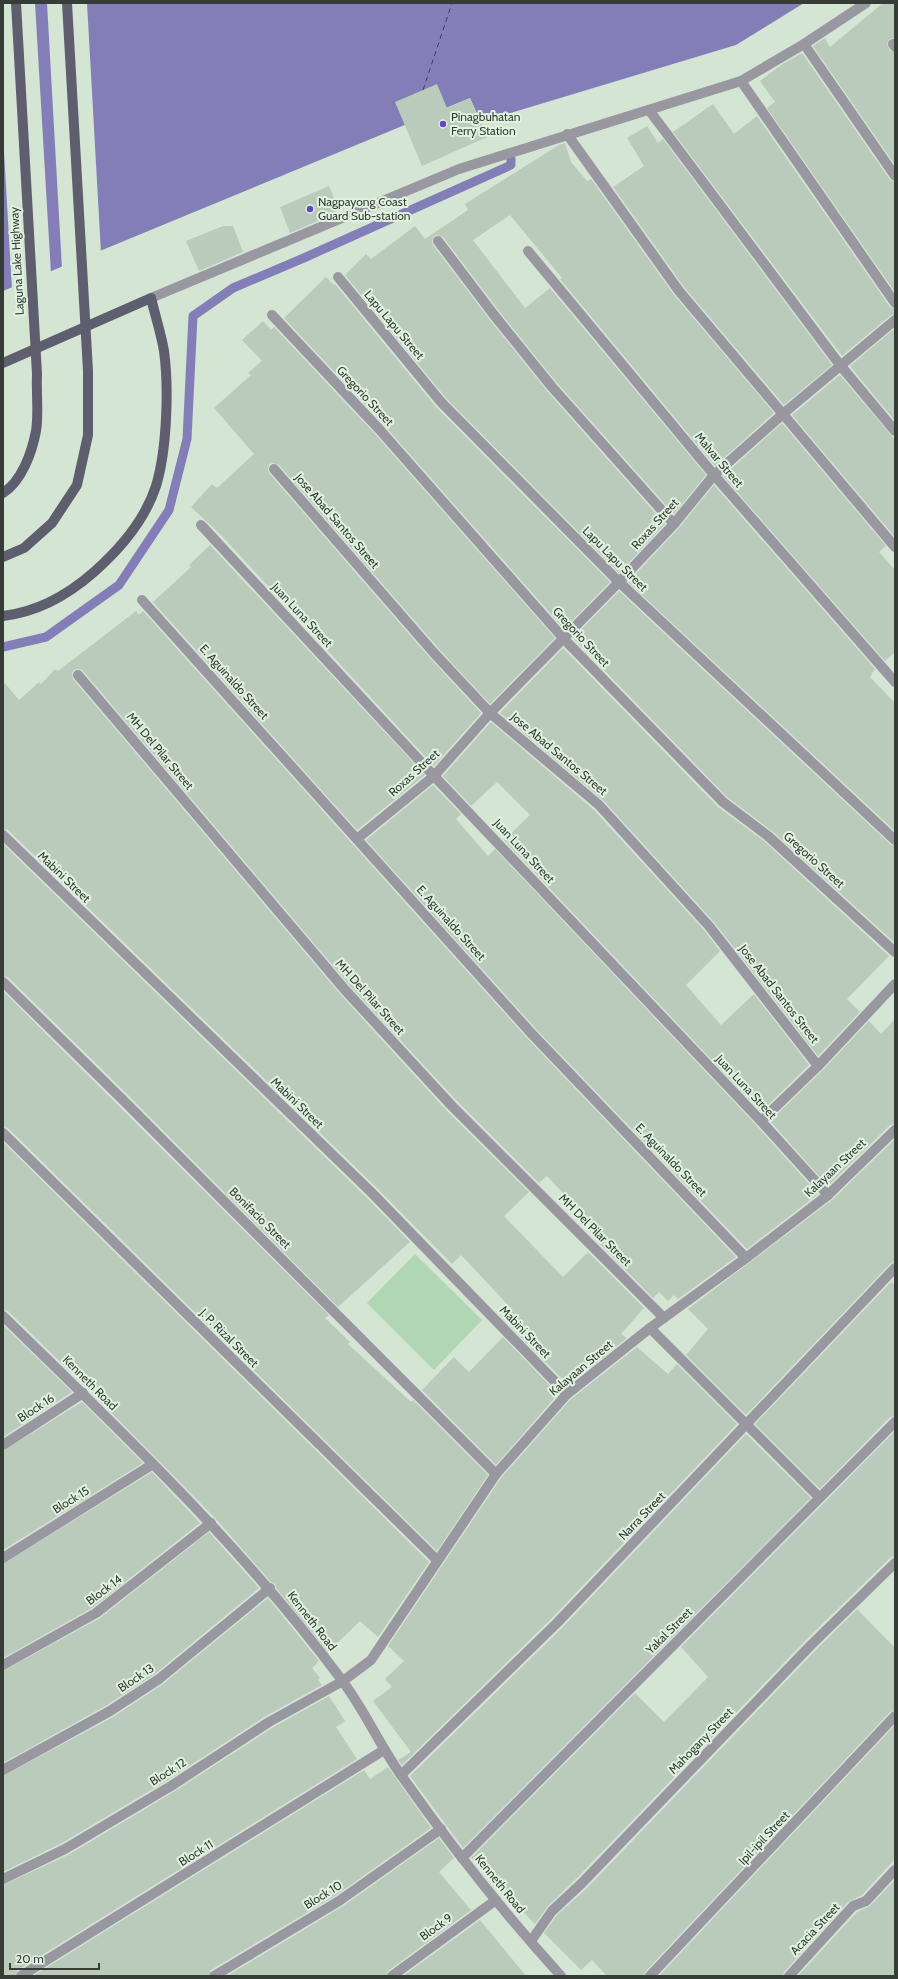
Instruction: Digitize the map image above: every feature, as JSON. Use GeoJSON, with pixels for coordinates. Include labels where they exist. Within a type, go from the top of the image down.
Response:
{"type":"FeatureCollection","features":[{"type":"Feature","properties":{"kind":"main road","name":"Laguna Lake Highway"},"geometry":{"type":"LineString","coordinates":[[3,493],[7,490],[24,467],[36,430],[37,374],[16,3]]}},
{"type":"Feature","properties":{"kind":"main road"},"geometry":{"type":"LineString","coordinates":[[3,557],[24,548],[52,523],[77,485],[88,435],[88,372],[67,3]]}},
{"type":"Feature","properties":{"kind":"main road"},"geometry":{"type":"LineString","coordinates":[[3,363],[151,298],[164,350],[166,405],[162,456],[156,487],[131,532],[113,556],[82,583],[44,605],[3,616]]}},
{"type":"Feature","properties":{"kind":"street"},"geometry":{"type":"LineString","coordinates":[[151,298],[452,171],[741,81],[804,44],[866,3]]}},
{"type":"Feature","properties":{"kind":"street"},"geometry":{"type":"LineString","coordinates":[[804,44],[895,176]]}},
{"type":"Feature","properties":{"kind":"street"},"geometry":{"type":"LineString","coordinates":[[741,81],[895,303]]}},
{"type":"Feature","properties":{"kind":"street"},"geometry":{"type":"LineString","coordinates":[[649,110],[840,365],[895,431]]}},
{"type":"Feature","properties":{"kind":"street"},"geometry":{"type":"LineString","coordinates":[[567,134],[679,291],[784,413],[895,547]]}},
{"type":"Feature","properties":{"kind":"street"},"geometry":{"type":"LineString","coordinates":[[438,241],[494,315],[552,387],[674,524]]}},
{"type":"Feature","properties":{"kind":"street","name":"Malvar Street"},"geometry":{"type":"LineString","coordinates":[[528,251],[714,476],[895,682]]}},
{"type":"Feature","properties":{"kind":"street","name":"Lapu Lapu Street"},"geometry":{"type":"LineString","coordinates":[[338,277],[441,402],[619,582],[895,840]]}},
{"type":"Feature","properties":{"kind":"street","name":"Gregorio Street"},"geometry":{"type":"LineString","coordinates":[[272,315],[379,430],[564,639],[723,802],[768,836],[895,952]]}},
{"type":"Feature","properties":{"kind":"street","name":"Roxas Street"},"geometry":{"type":"LineString","coordinates":[[358,838],[434,776],[490,713],[564,639],[674,524],[714,476],[784,413],[895,320]]}},
{"type":"Feature","properties":{"kind":"street","name":"Jose Abad Santos Street"},"geometry":{"type":"LineString","coordinates":[[274,468],[434,653],[490,713],[599,805],[709,926],[818,1066]]}},
{"type":"Feature","properties":{"kind":"street","name":"Juan Luna Street"},"geometry":{"type":"LineString","coordinates":[[201,525],[434,776],[828,1195]]}},
{"type":"Feature","properties":{"kind":"street","name":"E. Aguinaldo Street"},"geometry":{"type":"LineString","coordinates":[[142,600],[358,838],[531,1033],[746,1258]]}},
{"type":"Feature","properties":{"kind":"street","name":"MH Del Pilar Street"},"geometry":{"type":"LineString","coordinates":[[78,675],[346,992],[451,1105],[664,1318]]}},
{"type":"Feature","properties":{"kind":"street","name":"Mabini Street"},"geometry":{"type":"LineString","coordinates":[[3,835],[372,1193],[567,1394]]}},
{"type":"Feature","properties":{"kind":"street","name":"Bonifacio Street"},"geometry":{"type":"LineString","coordinates":[[3,982],[124,1100],[496,1474]]}},
{"type":"Feature","properties":{"kind":"street"},"geometry":{"type":"LineString","coordinates":[[761,1122],[818,1066],[895,984]]}},
{"type":"Feature","properties":{"kind":"street","name":"Kalayaan Street"},"geometry":{"type":"LineString","coordinates":[[343,1681],[371,1660],[496,1474],[567,1394],[650,1328],[746,1258],[828,1195],[895,1130]]}},
{"type":"Feature","properties":{"kind":"street","name":"J. P. Rizal Street"},"geometry":{"type":"LineString","coordinates":[[3,1133],[437,1560]]}},
{"type":"Feature","properties":{"kind":"street","name":"Narra Street"},"geometry":{"type":"LineString","coordinates":[[401,1775],[557,1624],[746,1423],[895,1268]]}},
{"type":"Feature","properties":{"kind":"street","name":"Kenneth Road"},"geometry":{"type":"LineString","coordinates":[[3,1317],[153,1464],[211,1523],[270,1588],[343,1681],[384,1750],[440,1829],[557,1975]]}},
{"type":"Feature","properties":{"kind":"street"},"geometry":{"type":"LineString","coordinates":[[650,1328],[819,1497]]}},
{"type":"Feature","properties":{"kind":"street","name":"Block 16"},"geometry":{"type":"LineString","coordinates":[[3,1445],[82,1394]]}},
{"type":"Feature","properties":{"kind":"street","name":"Yakal Street"},"geometry":{"type":"LineString","coordinates":[[462,1858],[895,1422]]}},
{"type":"Feature","properties":{"kind":"street","name":"Block 15"},"geometry":{"type":"LineString","coordinates":[[3,1558],[153,1464]]}},
{"type":"Feature","properties":{"kind":"street","name":"Block 14"},"geometry":{"type":"LineString","coordinates":[[3,1665],[96,1613],[211,1523]]}},
{"type":"Feature","properties":{"kind":"street","name":"Mahogany Street"},"geometry":{"type":"LineString","coordinates":[[531,1941],[552,1911],[582,1883],[811,1645],[895,1563]]}},
{"type":"Feature","properties":{"kind":"street","name":"Block 13"},"geometry":{"type":"LineString","coordinates":[[3,1770],[110,1711],[159,1679],[270,1588]]}},
{"type":"Feature","properties":{"kind":"street","name":"Block 12"},"geometry":{"type":"LineString","coordinates":[[3,1879],[65,1849],[171,1786],[269,1722],[343,1681]]}},
{"type":"Feature","properties":{"kind":"street","name":"Ipil-ipil Street"},"geometry":{"type":"LineString","coordinates":[[650,1976],[895,1716]]}},
{"type":"Feature","properties":{"kind":"street","name":"Block 11"},"geometry":{"type":"LineString","coordinates":[[21,1976],[384,1750]]}},
{"type":"Feature","properties":{"kind":"street","name":"Block 10"},"geometry":{"type":"LineString","coordinates":[[214,1976],[339,1901],[440,1829]]}},
{"type":"Feature","properties":{"kind":"street","name":"Acacia Street"},"geometry":{"type":"LineString","coordinates":[[789,1976],[853,1906],[866,1901],[895,1870]]}},
{"type":"Feature","properties":{"kind":"street","name":"Block 9"},"geometry":{"type":"LineString","coordinates":[[392,1976],[496,1900]]}},
{"type":"Feature","properties":{"kind":"green space"},"geometry":{"type":"Polygon","coordinates":[[[415,1254],[482,1320],[434,1370],[367,1303],[415,1254]]]}},
{"type":"Feature","properties":{"kind":"shaded area"},"geometry":{"type":"Polygon","coordinates":[[[3,3],[804,3],[736,45],[481,122],[470,98],[3,291],[3,3]]]}},
{"type":"Feature","properties":{"kind":"pier"},"geometry":{"type":"Polygon","coordinates":[[[3,3],[35,3],[51,274],[12,290],[3,134],[3,3]]]}},
{"type":"Feature","properties":{"kind":"pier"},"geometry":{"type":"Polygon","coordinates":[[[47,3],[87,3],[101,253],[62,269],[47,3]]]}},
{"type":"Feature","properties":{"kind":"building"},"geometry":{"type":"Polygon","coordinates":[[[883,3],[895,3],[895,38],[889,39],[887,44],[890,51],[895,53],[895,165],[813,46],[825,38],[830,47],[883,3]]]}},
{"type":"Feature","properties":{"kind":"building"},"geometry":{"type":"Polygon","coordinates":[[[802,53],[890,180],[895,182],[895,292],[767,108],[775,102],[760,81],[781,65],[802,53]]]}},
{"type":"Feature","properties":{"kind":"building","name":"Pinagbuhatan Ferry Station"},"geometry":{"type":"Polygon","coordinates":[[[437,84],[447,108],[470,98],[487,137],[422,166],[395,102],[437,84]]]}},
{"type":"Feature","properties":{"kind":"building"},"geometry":{"type":"Polygon","coordinates":[[[713,104],[734,134],[757,116],[890,307],[895,309],[895,314],[891,315],[842,356],[673,132],[713,104]]]}},
{"type":"Feature","properties":{"kind":"building"},"geometry":{"type":"Polygon","coordinates":[[[647,126],[658,143],[663,139],[832,365],[784,405],[684,287],[613,187],[644,166],[627,138],[647,126]]]}},
{"type":"Feature","properties":{"kind":"building"},"geometry":{"type":"Polygon","coordinates":[[[565,143],[571,162],[587,181],[591,179],[674,295],[774,413],[715,466],[560,279],[562,278],[510,215],[473,240],[525,308],[550,288],[706,475],[674,514],[557,383],[499,311],[443,237],[438,235],[434,236],[432,241],[433,245],[489,319],[547,391],[665,524],[619,573],[446,398],[345,275],[366,254],[371,259],[415,226],[425,239],[468,210],[465,204],[559,145],[565,143]]]}},
{"type":"Feature","properties":{"kind":"building","name":"Nagpayong Coast Guard Sub-station"},"geometry":{"type":"Polygon","coordinates":[[[329,186],[336,203],[336,213],[290,233],[280,207],[329,186]]]}},
{"type":"Feature","properties":{"kind":"building"},"geometry":{"type":"Polygon","coordinates":[[[223,226],[233,226],[243,252],[199,271],[186,241],[223,226]]]}},
{"type":"Feature","properties":{"kind":"building"},"geometry":{"type":"Polygon","coordinates":[[[326,277],[334,285],[335,284],[436,407],[610,582],[564,629],[384,425],[284,318],[326,277]]]}},
{"type":"Feature","properties":{"kind":"building"},"geometry":{"type":"Polygon","coordinates":[[[263,321],[271,330],[274,327],[374,433],[555,638],[490,704],[439,649],[279,465],[273,463],[269,464],[269,473],[429,657],[481,713],[434,766],[221,535],[191,507],[212,484],[217,488],[254,454],[214,408],[251,375],[248,373],[262,361],[242,340],[263,321]]]}},
{"type":"Feature","properties":{"kind":"building"},"geometry":{"type":"Polygon","coordinates":[[[895,328],[895,421],[850,366],[895,328]]]}},
{"type":"Feature","properties":{"kind":"building"},"geometry":{"type":"Polygon","coordinates":[[[840,375],[895,440],[895,537],[792,415],[840,375]]]}},
{"type":"Feature","properties":{"kind":"building"},"geometry":{"type":"Polygon","coordinates":[[[782,423],[886,546],[879,552],[895,570],[895,652],[885,661],[723,476],[782,423]]]}},
{"type":"Feature","properties":{"kind":"building"},"geometry":{"type":"Polygon","coordinates":[[[714,485],[875,669],[870,677],[895,703],[895,831],[628,582],[679,528],[714,485]]]}},
{"type":"Feature","properties":{"kind":"building"},"geometry":{"type":"Polygon","coordinates":[[[210,545],[425,775],[357,830],[153,602],[191,567],[189,565],[210,545]]]}},
{"type":"Feature","properties":{"kind":"building"},"geometry":{"type":"Polygon","coordinates":[[[619,591],[891,845],[895,846],[895,943],[772,831],[727,797],[573,638],[619,591]]]}},
{"type":"Feature","properties":{"kind":"building"},"geometry":{"type":"Polygon","coordinates":[[[136,611],[139,615],[143,611],[526,1037],[736,1257],[678,1299],[674,1295],[668,1301],[659,1292],[653,1298],[598,1242],[601,1239],[590,1227],[593,1225],[547,1176],[539,1183],[456,1100],[351,987],[83,671],[80,669],[74,670],[72,673],[73,679],[341,995],[446,1110],[529,1192],[504,1216],[563,1277],[588,1252],[644,1308],[621,1334],[627,1338],[568,1385],[511,1327],[517,1321],[507,1311],[511,1308],[461,1255],[452,1264],[377,1188],[8,830],[3,829],[3,681],[19,700],[39,682],[41,684],[55,669],[58,671],[136,611]]]}},
{"type":"Feature","properties":{"kind":"building"},"geometry":{"type":"Polygon","coordinates":[[[563,648],[718,807],[764,841],[889,956],[847,999],[860,1012],[818,1056],[714,922],[604,801],[500,713],[563,648]]]}},
{"type":"Feature","properties":{"kind":"building"},"geometry":{"type":"Polygon","coordinates":[[[491,722],[594,810],[704,930],[720,951],[686,985],[721,1025],[754,994],[809,1065],[761,1112],[504,840],[530,815],[497,782],[471,806],[443,776],[491,722]]]}},
{"type":"Feature","properties":{"kind":"building"},"geometry":{"type":"Polygon","coordinates":[[[433,785],[461,814],[456,819],[488,856],[495,849],[756,1125],[818,1194],[747,1249],[536,1029],[366,840],[433,785]]]}},
{"type":"Feature","properties":{"kind":"building"},"geometry":{"type":"Polygon","coordinates":[[[3,844],[367,1198],[410,1242],[338,1307],[128,1095],[8,977],[3,976],[3,844]]]}},
{"type":"Feature","properties":{"kind":"building"},"geometry":{"type":"Polygon","coordinates":[[[3,991],[329,1315],[325,1318],[350,1342],[348,1344],[411,1402],[413,1400],[488,1475],[437,1551],[8,1128],[3,1127],[3,991]]]}},
{"type":"Feature","properties":{"kind":"building"},"geometry":{"type":"Polygon","coordinates":[[[895,1019],[895,1124],[890,1125],[828,1186],[770,1121],[823,1070],[869,1021],[881,1034],[895,1019]]]}},
{"type":"Feature","properties":{"kind":"building"},"geometry":{"type":"Polygon","coordinates":[[[895,1139],[895,1261],[890,1264],[746,1415],[686,1355],[708,1329],[688,1309],[832,1200],[895,1139]]]}},
{"type":"Feature","properties":{"kind":"building"},"geometry":{"type":"Polygon","coordinates":[[[3,1142],[429,1562],[378,1637],[360,1621],[328,1652],[276,1588],[275,1584],[271,1582],[216,1519],[88,1389],[8,1311],[3,1310],[3,1142]]]}},
{"type":"Feature","properties":{"kind":"building"},"geometry":{"type":"Polygon","coordinates":[[[891,1282],[895,1285],[895,1416],[890,1417],[820,1489],[755,1424],[891,1282]]]}},
{"type":"Feature","properties":{"kind":"building"},"geometry":{"type":"Polygon","coordinates":[[[3,1325],[72,1392],[3,1437],[3,1325]]]}},
{"type":"Feature","properties":{"kind":"building"},"geometry":{"type":"Polygon","coordinates":[[[503,1337],[558,1394],[496,1465],[422,1390],[454,1357],[469,1372],[503,1337]]]}},
{"type":"Feature","properties":{"kind":"building"},"geometry":{"type":"Polygon","coordinates":[[[637,1347],[668,1374],[677,1364],[737,1424],[552,1618],[402,1765],[398,1760],[411,1752],[373,1701],[392,1687],[385,1679],[404,1661],[388,1646],[501,1478],[571,1399],[637,1347]]]}},
{"type":"Feature","properties":{"kind":"building"},"geometry":{"type":"Polygon","coordinates":[[[82,1402],[143,1463],[3,1550],[3,1451],[82,1402]]]}},
{"type":"Feature","properties":{"kind":"building"},"geometry":{"type":"Polygon","coordinates":[[[895,1431],[895,1556],[890,1558],[806,1640],[577,1878],[548,1906],[535,1924],[471,1858],[635,1693],[664,1722],[708,1677],[681,1647],[895,1431]]]}},
{"type":"Feature","properties":{"kind":"building"},"geometry":{"type":"Polygon","coordinates":[[[746,1434],[811,1498],[463,1848],[410,1776],[562,1628],[746,1434]]]}},
{"type":"Feature","properties":{"kind":"building"},"geometry":{"type":"Polygon","coordinates":[[[152,1472],[200,1523],[92,1608],[3,1658],[3,1564],[152,1472]]]}},
{"type":"Feature","properties":{"kind":"building"},"geometry":{"type":"Polygon","coordinates":[[[209,1532],[259,1588],[155,1674],[107,1705],[3,1763],[3,1671],[100,1618],[209,1532]]]}},
{"type":"Feature","properties":{"kind":"building"},"geometry":{"type":"Polygon","coordinates":[[[268,1598],[319,1661],[312,1668],[320,1678],[318,1680],[322,1685],[266,1716],[168,1780],[62,1843],[3,1872],[3,1776],[113,1717],[163,1684],[268,1598]]]}},
{"type":"Feature","properties":{"kind":"building"},"geometry":{"type":"Polygon","coordinates":[[[857,1609],[895,1648],[895,1710],[890,1712],[645,1972],[644,1976],[607,1976],[592,1960],[581,1970],[544,1933],[557,1915],[587,1888],[857,1609]]]}},
{"type":"Feature","properties":{"kind":"building"},"geometry":{"type":"Polygon","coordinates":[[[329,1696],[345,1721],[336,1727],[357,1759],[18,1970],[15,1976],[3,1976],[3,1885],[68,1855],[175,1791],[272,1728],[329,1696]]]}},
{"type":"Feature","properties":{"kind":"building"},"geometry":{"type":"Polygon","coordinates":[[[895,1725],[895,1859],[862,1895],[848,1902],[784,1972],[783,1976],[659,1976],[895,1725]]]}},
{"type":"Feature","properties":{"kind":"building"},"geometry":{"type":"Polygon","coordinates":[[[388,1767],[431,1828],[335,1896],[211,1970],[208,1976],[33,1976],[364,1770],[370,1779],[388,1767]]]}},
{"type":"Feature","properties":{"kind":"building"},"geometry":{"type":"Polygon","coordinates":[[[439,1838],[454,1858],[439,1872],[471,1910],[388,1971],[386,1976],[227,1976],[343,1906],[439,1838]]]}},
{"type":"Feature","properties":{"kind":"building"},"geometry":{"type":"Polygon","coordinates":[[[894,1881],[895,1976],[798,1976],[857,1912],[870,1906],[894,1881]]]}},
{"type":"Feature","properties":{"kind":"building"},"geometry":{"type":"Polygon","coordinates":[[[480,1920],[526,1976],[403,1976],[480,1920]]]}},
{"type":"Feature","properties":{"kind":"waterway"},"geometry":{"type":"LineString","coordinates":[[3,647],[46,637],[119,585],[169,510],[187,439],[193,316],[233,288],[511,165],[511,159]]}},
{"type":"Feature","properties":{"kind":"ferry route"},"geometry":{"type":"LineString","coordinates":[[423,90],[452,3]]}},
{"type":"Feature","properties":{"kind":"place","name":"Pinagbuhatan Ferry Station"},"geometry":{"type":"Point","coordinates":[443,124]}},
{"type":"Feature","properties":{"kind":"place","name":"Nagpayong Coast Guard Sub-station"},"geometry":{"type":"Point","coordinates":[310,209]}}]}
